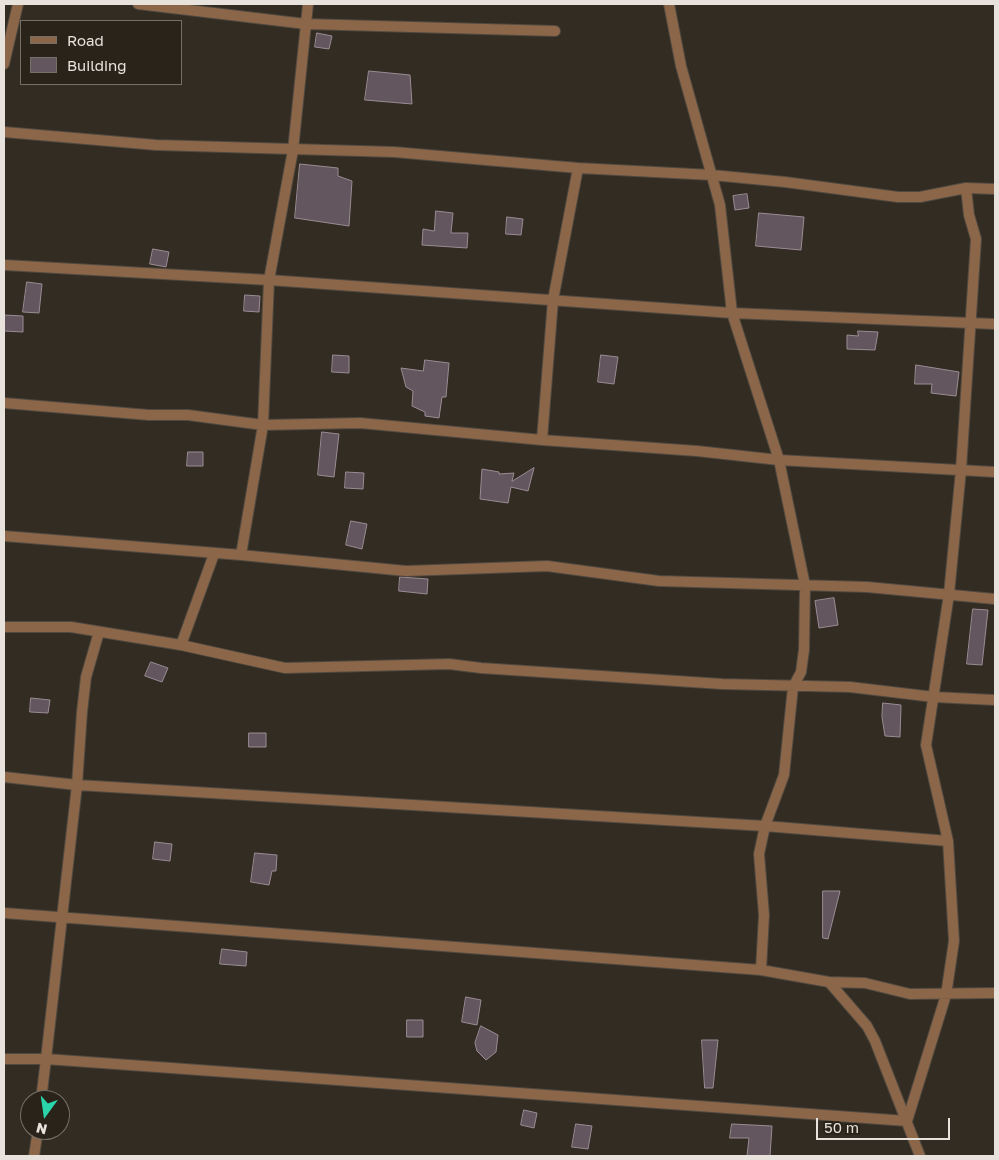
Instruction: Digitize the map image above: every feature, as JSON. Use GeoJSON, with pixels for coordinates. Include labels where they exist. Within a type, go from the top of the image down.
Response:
{"type":"FeatureCollection","features":[{"type":"Feature","properties":{"kind":"street"},"geometry":{"type":"LineString","coordinates":[[4,64],[18,4]]}},
{"type":"Feature","properties":{"kind":"street"},"geometry":{"type":"LineString","coordinates":[[138,4],[306,24],[555,31]]}},
{"type":"Feature","properties":{"kind":"street"},"geometry":{"type":"LineString","coordinates":[[241,555],[263,425],[269,280],[293,150],[308,4]]}},
{"type":"Feature","properties":{"kind":"street"},"geometry":{"type":"LineString","coordinates":[[669,4],[681,66],[720,205],[732,313],[779,460],[805,585],[803,657],[801,672],[793,687],[784,775],[765,826],[758,854],[764,915],[761,970]]}},
{"type":"Feature","properties":{"kind":"street"},"geometry":{"type":"LineString","coordinates":[[4,132],[156,145],[394,152],[578,168],[712,175],[785,182],[898,197],[920,197],[966,188],[995,189]]}},
{"type":"Feature","properties":{"kind":"street"},"geometry":{"type":"LineString","coordinates":[[542,440],[553,300],[578,168]]}},
{"type":"Feature","properties":{"kind":"street"},"geometry":{"type":"LineString","coordinates":[[908,1121],[946,995],[954,941],[948,841],[926,744],[949,594],[961,470],[976,239],[969,215],[966,188]]}},
{"type":"Feature","properties":{"kind":"street"},"geometry":{"type":"LineString","coordinates":[[4,265],[269,280],[732,313],[995,324]]}},
{"type":"Feature","properties":{"kind":"street"},"geometry":{"type":"LineString","coordinates":[[4,403],[149,415],[188,415],[263,425],[360,423],[542,440],[697,451],[779,460],[995,472]]}},
{"type":"Feature","properties":{"kind":"street"},"geometry":{"type":"LineString","coordinates":[[4,536],[241,555],[406,571],[527,565],[659,581],[805,585],[949,594],[995,599]]}},
{"type":"Feature","properties":{"kind":"street"},"geometry":{"type":"LineString","coordinates":[[181,645],[214,554]]}},
{"type":"Feature","properties":{"kind":"street"},"geometry":{"type":"LineString","coordinates":[[4,627],[71,627],[181,645],[284,668],[449,664],[481,668],[793,687],[858,687],[934,696],[995,700]]}},
{"type":"Feature","properties":{"kind":"street"},"geometry":{"type":"LineString","coordinates":[[42,1090],[77,785],[86,677],[99,632]]}},
{"type":"Feature","properties":{"kind":"street"},"geometry":{"type":"LineString","coordinates":[[4,777],[77,785],[765,826],[948,841]]}},
{"type":"Feature","properties":{"kind":"street"},"geometry":{"type":"LineString","coordinates":[[4,913],[761,970],[829,982],[865,983],[903,994],[995,993]]}},
{"type":"Feature","properties":{"kind":"street"},"geometry":{"type":"LineString","coordinates":[[829,982],[867,1026],[880,1052],[920,1156]]}},
{"type":"Feature","properties":{"kind":"street"},"geometry":{"type":"LineString","coordinates":[[4,1059],[46,1059],[908,1121]]}},
{"type":"Feature","properties":{"kind":"street"},"geometry":{"type":"LineString","coordinates":[[34,1156],[36,1140]]}},
{"type":"Feature","properties":{"kind":"building"},"geometry":{"type":"Polygon","coordinates":[[[317,33],[332,36],[329,49],[315,47],[317,33]]]}},
{"type":"Feature","properties":{"kind":"building"},"geometry":{"type":"Polygon","coordinates":[[[369,71],[410,75],[412,104],[365,100],[369,71]]]}},
{"type":"Feature","properties":{"kind":"building"},"geometry":{"type":"Polygon","coordinates":[[[300,164],[338,168],[338,176],[352,181],[349,226],[295,218],[300,164]]]}},
{"type":"Feature","properties":{"kind":"building"},"geometry":{"type":"Polygon","coordinates":[[[747,194],[749,208],[735,210],[733,196],[747,194]]]}},
{"type":"Feature","properties":{"kind":"building"},"geometry":{"type":"Polygon","coordinates":[[[436,211],[453,213],[451,233],[468,233],[467,248],[422,245],[423,229],[434,231],[436,211]]]}},
{"type":"Feature","properties":{"kind":"building"},"geometry":{"type":"Polygon","coordinates":[[[759,213],[804,217],[801,250],[756,246],[759,213]]]}},
{"type":"Feature","properties":{"kind":"building"},"geometry":{"type":"Polygon","coordinates":[[[507,217],[523,219],[521,235],[506,234],[507,217]]]}},
{"type":"Feature","properties":{"kind":"building"},"geometry":{"type":"Polygon","coordinates":[[[153,249],[169,252],[166,267],[150,264],[153,249]]]}},
{"type":"Feature","properties":{"kind":"building"},"geometry":{"type":"Polygon","coordinates":[[[27,282],[42,284],[39,313],[23,312],[27,282]]]}},
{"type":"Feature","properties":{"kind":"building"},"geometry":{"type":"Polygon","coordinates":[[[245,295],[260,296],[259,312],[244,311],[245,295]]]}},
{"type":"Feature","properties":{"kind":"building"},"geometry":{"type":"Polygon","coordinates":[[[4,315],[23,316],[23,332],[4,331],[4,315]]]}},
{"type":"Feature","properties":{"kind":"building"},"geometry":{"type":"Polygon","coordinates":[[[858,331],[878,332],[875,350],[847,349],[847,335],[858,336],[858,331]]]}},
{"type":"Feature","properties":{"kind":"building"},"geometry":{"type":"Polygon","coordinates":[[[333,355],[349,356],[349,373],[332,372],[333,355]]]}},
{"type":"Feature","properties":{"kind":"building"},"geometry":{"type":"Polygon","coordinates":[[[601,355],[618,357],[614,384],[598,382],[601,355]]]}},
{"type":"Feature","properties":{"kind":"building"},"geometry":{"type":"Polygon","coordinates":[[[425,360],[449,363],[446,397],[442,397],[439,418],[425,416],[425,412],[412,406],[413,391],[406,387],[401,368],[423,371],[425,360]]]}},
{"type":"Feature","properties":{"kind":"building"},"geometry":{"type":"Polygon","coordinates":[[[916,365],[959,372],[956,396],[931,393],[932,384],[915,384],[916,365]]]}},
{"type":"Feature","properties":{"kind":"building"},"geometry":{"type":"Polygon","coordinates":[[[322,432],[339,434],[334,477],[318,475],[322,432]]]}},
{"type":"Feature","properties":{"kind":"building"},"geometry":{"type":"Polygon","coordinates":[[[188,452],[203,452],[203,466],[187,466],[188,452]]]}},
{"type":"Feature","properties":{"kind":"building"},"geometry":{"type":"Polygon","coordinates":[[[534,468],[528,491],[511,487],[508,503],[480,499],[482,469],[499,472],[499,474],[514,473],[512,481],[534,468]]]}},
{"type":"Feature","properties":{"kind":"building"},"geometry":{"type":"Polygon","coordinates":[[[346,472],[364,473],[363,489],[345,488],[346,472]]]}},
{"type":"Feature","properties":{"kind":"building"},"geometry":{"type":"Polygon","coordinates":[[[351,521],[367,524],[362,549],[346,545],[351,521]]]}},
{"type":"Feature","properties":{"kind":"building"},"geometry":{"type":"Polygon","coordinates":[[[400,577],[428,579],[427,594],[399,591],[400,577]]]}},
{"type":"Feature","properties":{"kind":"building"},"geometry":{"type":"Polygon","coordinates":[[[834,598],[838,625],[819,628],[815,601],[834,598]]]}},
{"type":"Feature","properties":{"kind":"building"},"geometry":{"type":"Polygon","coordinates":[[[973,609],[988,610],[982,665],[967,664],[973,609]]]}},
{"type":"Feature","properties":{"kind":"building"},"geometry":{"type":"Polygon","coordinates":[[[151,662],[168,668],[162,682],[145,676],[151,662]]]}},
{"type":"Feature","properties":{"kind":"building"},"geometry":{"type":"Polygon","coordinates":[[[31,698],[50,700],[48,713],[30,712],[31,698]]]}},
{"type":"Feature","properties":{"kind":"building"},"geometry":{"type":"Polygon","coordinates":[[[883,703],[901,705],[900,737],[885,736],[882,717],[883,703]]]}},
{"type":"Feature","properties":{"kind":"building"},"geometry":{"type":"Polygon","coordinates":[[[249,733],[266,733],[266,747],[249,747],[249,733]]]}},
{"type":"Feature","properties":{"kind":"building"},"geometry":{"type":"Polygon","coordinates":[[[155,842],[172,844],[170,861],[153,859],[155,842]]]}},
{"type":"Feature","properties":{"kind":"building"},"geometry":{"type":"Polygon","coordinates":[[[255,853],[277,855],[276,871],[272,871],[269,885],[251,882],[255,853]]]}},
{"type":"Feature","properties":{"kind":"building"},"geometry":{"type":"Polygon","coordinates":[[[823,891],[840,891],[828,939],[823,938],[823,891]]]}},
{"type":"Feature","properties":{"kind":"building"},"geometry":{"type":"Polygon","coordinates":[[[222,949],[247,952],[246,966],[220,964],[222,949]]]}},
{"type":"Feature","properties":{"kind":"building"},"geometry":{"type":"Polygon","coordinates":[[[466,997],[481,1000],[477,1025],[462,1022],[466,997]]]}},
{"type":"Feature","properties":{"kind":"building"},"geometry":{"type":"Polygon","coordinates":[[[407,1020],[423,1020],[423,1037],[407,1037],[407,1020]]]}},
{"type":"Feature","properties":{"kind":"building"},"geometry":{"type":"Polygon","coordinates":[[[481,1026],[498,1035],[496,1052],[486,1060],[477,1051],[475,1043],[481,1026]]]}},
{"type":"Feature","properties":{"kind":"building"},"geometry":{"type":"Polygon","coordinates":[[[702,1040],[718,1040],[713,1088],[705,1088],[702,1040]]]}},
{"type":"Feature","properties":{"kind":"building"},"geometry":{"type":"Polygon","coordinates":[[[524,1110],[537,1113],[534,1128],[521,1125],[524,1110]]]}},
{"type":"Feature","properties":{"kind":"building"},"geometry":{"type":"Polygon","coordinates":[[[576,1124],[592,1126],[588,1149],[572,1147],[576,1124]]]}},
{"type":"Feature","properties":{"kind":"building"},"geometry":{"type":"Polygon","coordinates":[[[732,1124],[772,1126],[770,1156],[747,1156],[749,1138],[730,1138],[732,1124]]]}}]}
